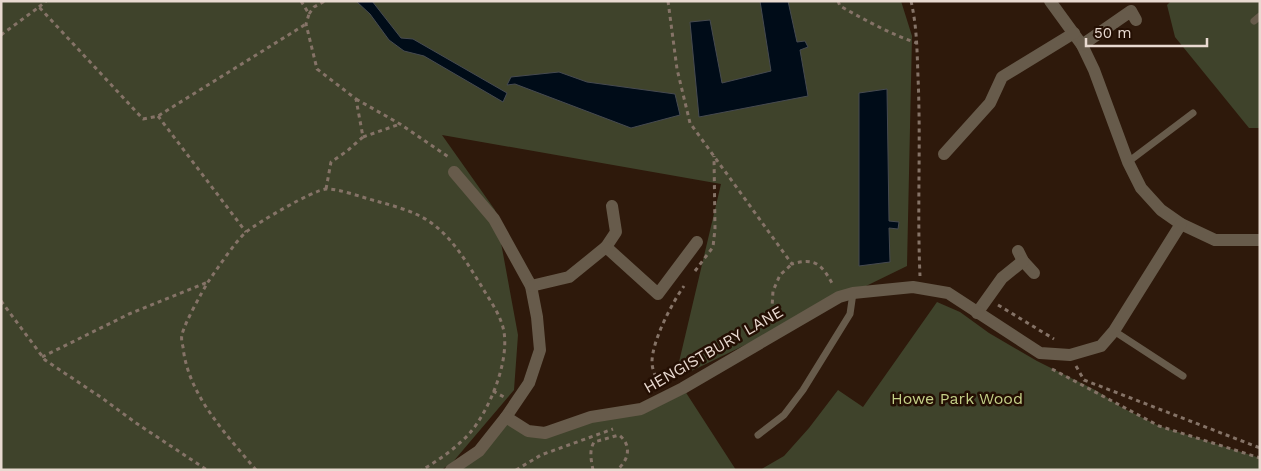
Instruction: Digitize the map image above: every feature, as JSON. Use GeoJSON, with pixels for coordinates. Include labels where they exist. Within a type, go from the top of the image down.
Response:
{"type":"FeatureCollection","features":[{"type":"Feature","properties":{"kind":"street"},"geometry":{"type":"LineString","coordinates":[[1050,1],[1082,45],[1094,70],[1128,162],[1141,188],[1161,210],[1181,224],[1215,240],[1260,240]]}},
{"type":"Feature","properties":{"kind":"street"},"geometry":{"type":"LineString","coordinates":[[1082,45],[1130,11],[1136,20]]}},
{"type":"Feature","properties":{"kind":"street"},"geometry":{"type":"LineString","coordinates":[[944,154],[990,103],[1002,77],[1074,33]]}},
{"type":"Feature","properties":{"kind":"street"},"geometry":{"type":"LineString","coordinates":[[451,470],[479,451],[506,417],[529,383],[540,350],[537,317],[531,286],[494,219],[454,172]]}},
{"type":"Feature","properties":{"kind":"street"},"geometry":{"type":"LineString","coordinates":[[531,286],[569,277],[606,247],[616,232],[612,206]]}},
{"type":"Feature","properties":{"kind":"street","name":"HENGISTBURY LANE"},"geometry":{"type":"LineString","coordinates":[[506,417],[528,430],[545,432],[591,417],[641,409],[683,388],[839,297],[853,293],[913,287],[948,293],[1040,353],[1070,355],[1101,346],[1114,331],[1181,224]]}},
{"type":"Feature","properties":{"kind":"street"},"geometry":{"type":"LineString","coordinates":[[606,247],[658,294],[697,242]]}},
{"type":"Feature","properties":{"kind":"street"},"geometry":{"type":"LineString","coordinates":[[977,313],[1002,278],[1021,256],[1034,273]]}},
{"type":"Feature","properties":{"kind":"lane"},"geometry":{"type":"LineString","coordinates":[[1128,162],[1193,113]]}},
{"type":"Feature","properties":{"kind":"lane"},"geometry":{"type":"LineString","coordinates":[[758,435],[784,415],[804,390],[850,314],[853,293]]}},
{"type":"Feature","properties":{"kind":"lane"},"geometry":{"type":"LineString","coordinates":[[1114,331],[1183,376]]}},
{"type":"Feature","properties":{"kind":"path"},"geometry":{"type":"LineString","coordinates":[[1,35],[46,1]]}},
{"type":"Feature","properties":{"kind":"path"},"geometry":{"type":"LineString","coordinates":[[301,1],[309,14]]}},
{"type":"Feature","properties":{"kind":"path"},"geometry":{"type":"LineString","coordinates":[[668,1],[677,70],[690,123],[792,264]]}},
{"type":"Feature","properties":{"kind":"path"},"geometry":{"type":"LineString","coordinates":[[838,1],[840,6],[866,21],[917,44]]}},
{"type":"Feature","properties":{"kind":"path"},"geometry":{"type":"LineString","coordinates":[[325,2],[314,7],[309,14],[306,24],[316,69],[356,99],[363,137]]}},
{"type":"Feature","properties":{"kind":"path"},"geometry":{"type":"LineString","coordinates":[[39,7],[143,119],[158,116],[306,24]]}},
{"type":"Feature","properties":{"kind":"path"},"geometry":{"type":"LineString","coordinates":[[158,116],[246,232]]}},
{"type":"Feature","properties":{"kind":"path"},"geometry":{"type":"LineString","coordinates":[[326,189],[331,162],[363,137],[400,124]]}},
{"type":"Feature","properties":{"kind":"path"},"geometry":{"type":"LineString","coordinates":[[256,470],[216,422],[189,376],[184,359],[182,335],[209,282],[246,232],[298,200],[326,189],[401,208],[430,222],[448,238],[464,257],[500,316],[504,334],[503,357],[491,398],[468,434],[448,452],[422,470]]}},
{"type":"Feature","properties":{"kind":"path"},"geometry":{"type":"LineString","coordinates":[[784,328],[772,308],[773,291],[780,274],[792,264],[804,260],[816,262],[827,274],[839,297]]}},
{"type":"Feature","properties":{"kind":"path"},"geometry":{"type":"LineString","coordinates":[[42,357],[129,314],[209,282]]}},
{"type":"Feature","properties":{"kind":"path"},"geometry":{"type":"LineString","coordinates":[[1,301],[42,357],[67,377],[207,470]]}},
{"type":"Feature","properties":{"kind":"path"},"geometry":{"type":"LineString","coordinates":[[1046,365],[1159,426],[1260,458]]}},
{"type":"Feature","properties":{"kind":"path"},"geometry":{"type":"LineString","coordinates":[[516,470],[541,455],[619,427]]}},
{"type":"Feature","properties":{"kind":"path"},"geometry":{"type":"LineString","coordinates":[[593,470],[590,456],[591,447],[594,442],[619,435],[624,438],[628,448],[626,460],[617,470]]}},
{"type":"Feature","properties":{"kind":"green space"},"geometry":{"type":"Polygon","coordinates":[[[1,1],[901,1],[912,36],[907,266],[675,379],[721,184],[442,135],[495,210],[518,335],[514,390],[452,463],[441,470],[1,470],[1,1]]]}},
{"type":"Feature","properties":{"kind":"green space"},"geometry":{"type":"Polygon","coordinates":[[[1171,1],[1260,1],[1260,128],[1249,128],[1175,37],[1167,5],[1171,1]]]}},
{"type":"Feature","properties":{"kind":"green space","name":"Howe Park Wood"},"geometry":{"type":"Polygon","coordinates":[[[937,302],[960,312],[989,333],[1037,361],[1097,391],[1121,407],[1159,426],[1260,458],[1260,470],[760,470],[784,456],[809,428],[838,390],[863,407],[937,302]]]}},
{"type":"Feature","properties":{"kind":"green space"},"geometry":{"type":"Polygon","coordinates":[[[683,388],[736,470],[451,470],[506,417],[528,430],[641,409],[683,388]]]}},
{"type":"Feature","properties":{"kind":"shaded area"},"geometry":{"type":"Polygon","coordinates":[[[356,1],[372,1],[401,38],[413,39],[507,93],[503,102],[424,56],[404,51],[389,40],[370,14],[356,1]]]}},
{"type":"Feature","properties":{"kind":"shaded area"},"geometry":{"type":"Polygon","coordinates":[[[760,1],[788,1],[797,42],[805,41],[808,47],[800,50],[808,96],[699,117],[690,22],[710,20],[722,83],[771,71],[760,1]]]}},
{"type":"Feature","properties":{"kind":"shaded area"},"geometry":{"type":"Polygon","coordinates":[[[559,72],[587,82],[675,94],[680,115],[631,128],[515,84],[507,85],[511,77],[559,72]]]}},
{"type":"Feature","properties":{"kind":"shaded area"},"geometry":{"type":"Polygon","coordinates":[[[887,89],[889,221],[899,222],[898,229],[889,228],[890,262],[859,266],[859,93],[887,89]]]}}]}
